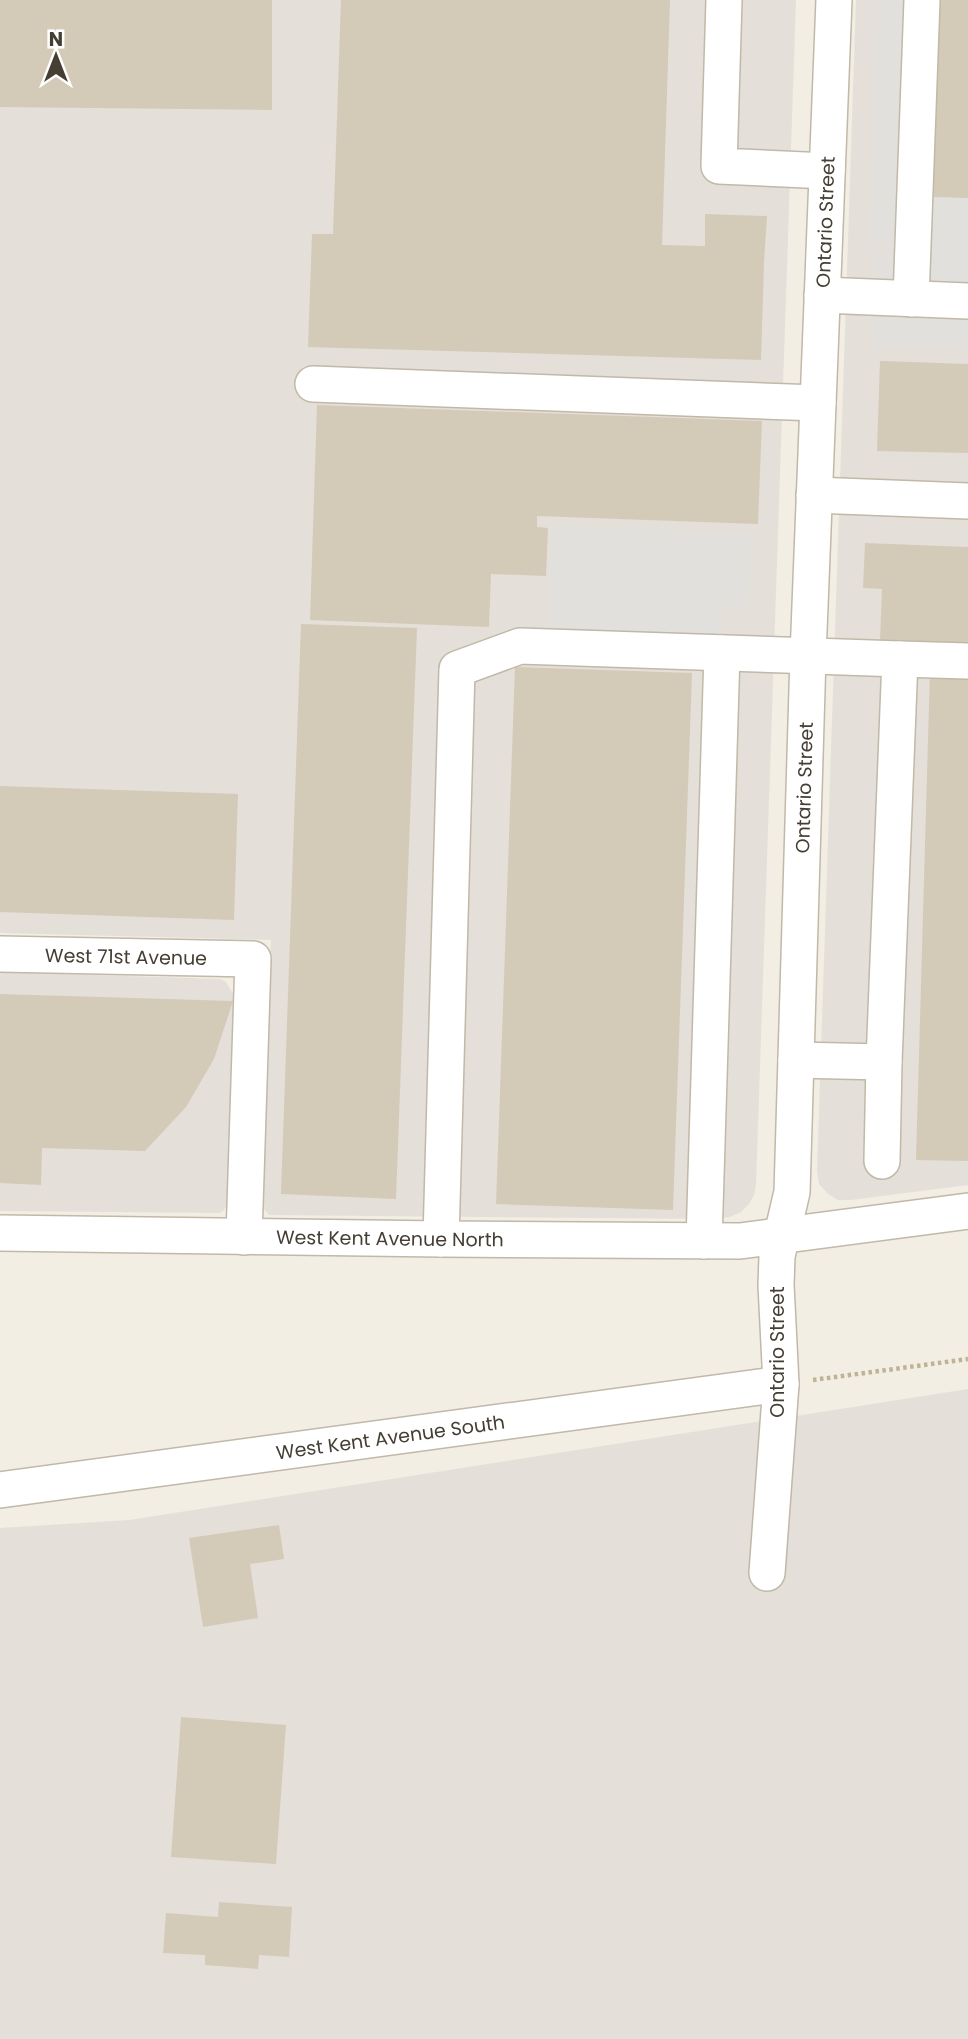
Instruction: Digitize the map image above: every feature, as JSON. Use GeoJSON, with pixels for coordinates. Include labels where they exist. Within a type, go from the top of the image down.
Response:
{"type":"FeatureCollection","features":[{"type":"Feature","properties":{"kind":"street"},"geometry":{"type":"LineString","coordinates":[[724,0],[719,166],[827,172]]}},
{"type":"Feature","properties":{"kind":"street","name":"Ontario Street"},"geometry":{"type":"LineString","coordinates":[[767,1573],[781,1384],[777,1256],[792,1192],[807,656],[834,0]]}},
{"type":"Feature","properties":{"kind":"street"},"geometry":{"type":"LineString","coordinates":[[911,299],[922,0]]}},
{"type":"Feature","properties":{"kind":"street"},"geometry":{"type":"LineString","coordinates":[[822,295],[968,301]]}},
{"type":"Feature","properties":{"kind":"street"},"geometry":{"type":"LineString","coordinates":[[313,384],[818,403]]}},
{"type":"Feature","properties":{"kind":"street"},"geometry":{"type":"LineString","coordinates":[[814,495],[968,501]]}},
{"type":"Feature","properties":{"kind":"street"},"geometry":{"type":"LineString","coordinates":[[441,1239],[457,669],[520,646],[968,662]]}},
{"type":"Feature","properties":{"kind":"street"},"geometry":{"type":"LineString","coordinates":[[704,1241],[722,653]]}},
{"type":"Feature","properties":{"kind":"street"},"geometry":{"type":"LineString","coordinates":[[882,1161],[900,659]]}},
{"type":"Feature","properties":{"kind":"street","name":"West 71st Avenue"},"geometry":{"type":"LineString","coordinates":[[0,954],[253,959],[244,1237]]}},
{"type":"Feature","properties":{"kind":"street"},"geometry":{"type":"LineString","coordinates":[[796,1060],[884,1062]]}},
{"type":"Feature","properties":{"kind":"street","name":"West Kent Avenue North"},"geometry":{"type":"LineString","coordinates":[[0,1233],[740,1241],[968,1211]]}},
{"type":"Feature","properties":{"kind":"street","name":"West Kent Avenue South"},"geometry":{"type":"LineString","coordinates":[[0,1490],[781,1384]]}},
{"type":"Feature","properties":{"kind":"path"},"geometry":{"type":"LineString","coordinates":[[781,1384],[968,1359]]}},
{"type":"Feature","properties":{"kind":"shaded area"},"geometry":{"type":"Polygon","coordinates":[[[0,0],[796,0],[756,1185],[749,1204],[741,1212],[715,1219],[269,1215],[257,1201],[230,1201],[219,1213],[0,1211],[0,972],[220,979],[226,982],[238,1002],[268,1000],[271,940],[0,933],[0,0]]]}},
{"type":"Feature","properties":{"kind":"shaded area"},"geometry":{"type":"Polygon","coordinates":[[[856,0],[968,0],[968,1185],[838,1200],[819,1184],[817,1171],[856,0]]]}},
{"type":"Feature","properties":{"kind":"shaded area"},"geometry":{"type":"Polygon","coordinates":[[[879,0],[940,0],[933,196],[968,198],[968,349],[873,347],[876,261],[892,251],[887,243],[871,243],[879,0]]]}},
{"type":"Feature","properties":{"kind":"shaded area"},"geometry":{"type":"Polygon","coordinates":[[[551,526],[751,533],[749,607],[720,606],[720,638],[546,632],[551,526]]]}},
{"type":"Feature","properties":{"kind":"shaded area"},"geometry":{"type":"Polygon","coordinates":[[[968,1389],[968,2039],[0,2039],[0,1528],[129,1520],[968,1389]]]}},
{"type":"Feature","properties":{"kind":"building"},"geometry":{"type":"Polygon","coordinates":[[[0,0],[272,0],[272,110],[0,107],[0,0]]]}},
{"type":"Feature","properties":{"kind":"building"},"geometry":{"type":"Polygon","coordinates":[[[341,0],[670,0],[662,245],[705,246],[705,214],[767,216],[761,360],[308,347],[312,234],[333,234],[341,0]]]}},
{"type":"Feature","properties":{"kind":"building"},"geometry":{"type":"Polygon","coordinates":[[[940,0],[968,0],[968,198],[933,197],[940,0]]]}},
{"type":"Feature","properties":{"kind":"building"},"geometry":{"type":"Polygon","coordinates":[[[880,361],[968,364],[968,453],[877,451],[880,361]]]}},
{"type":"Feature","properties":{"kind":"building"},"geometry":{"type":"Polygon","coordinates":[[[317,405],[762,421],[758,524],[537,516],[537,527],[548,528],[546,576],[491,574],[489,627],[310,620],[317,405]]]}},
{"type":"Feature","properties":{"kind":"building"},"geometry":{"type":"Polygon","coordinates":[[[865,543],[968,547],[968,645],[880,641],[882,589],[863,588],[865,543]]]}},
{"type":"Feature","properties":{"kind":"building"},"geometry":{"type":"Polygon","coordinates":[[[301,624],[417,628],[396,1199],[281,1194],[301,624]]]}},
{"type":"Feature","properties":{"kind":"building"},"geometry":{"type":"Polygon","coordinates":[[[515,667],[692,673],[673,1210],[496,1204],[515,667]]]}},
{"type":"Feature","properties":{"kind":"building"},"geometry":{"type":"Polygon","coordinates":[[[930,670],[968,671],[968,1161],[916,1160],[930,670]]]}},
{"type":"Feature","properties":{"kind":"building"},"geometry":{"type":"Polygon","coordinates":[[[0,786],[238,794],[234,920],[0,912],[0,786]]]}},
{"type":"Feature","properties":{"kind":"building"},"geometry":{"type":"Polygon","coordinates":[[[0,994],[233,1001],[214,1059],[186,1107],[145,1151],[42,1148],[41,1185],[0,1183],[0,994]]]}},
{"type":"Feature","properties":{"kind":"building"},"geometry":{"type":"Polygon","coordinates":[[[279,1525],[284,1559],[250,1564],[258,1618],[203,1627],[189,1538],[279,1525]]]}},
{"type":"Feature","properties":{"kind":"building"},"geometry":{"type":"Polygon","coordinates":[[[181,1717],[286,1725],[276,1864],[171,1857],[181,1717]]]}},
{"type":"Feature","properties":{"kind":"building"},"geometry":{"type":"Polygon","coordinates":[[[219,1902],[292,1907],[289,1957],[259,1955],[258,1969],[205,1965],[205,1955],[163,1953],[166,1913],[218,1917],[219,1902]]]}}]}
